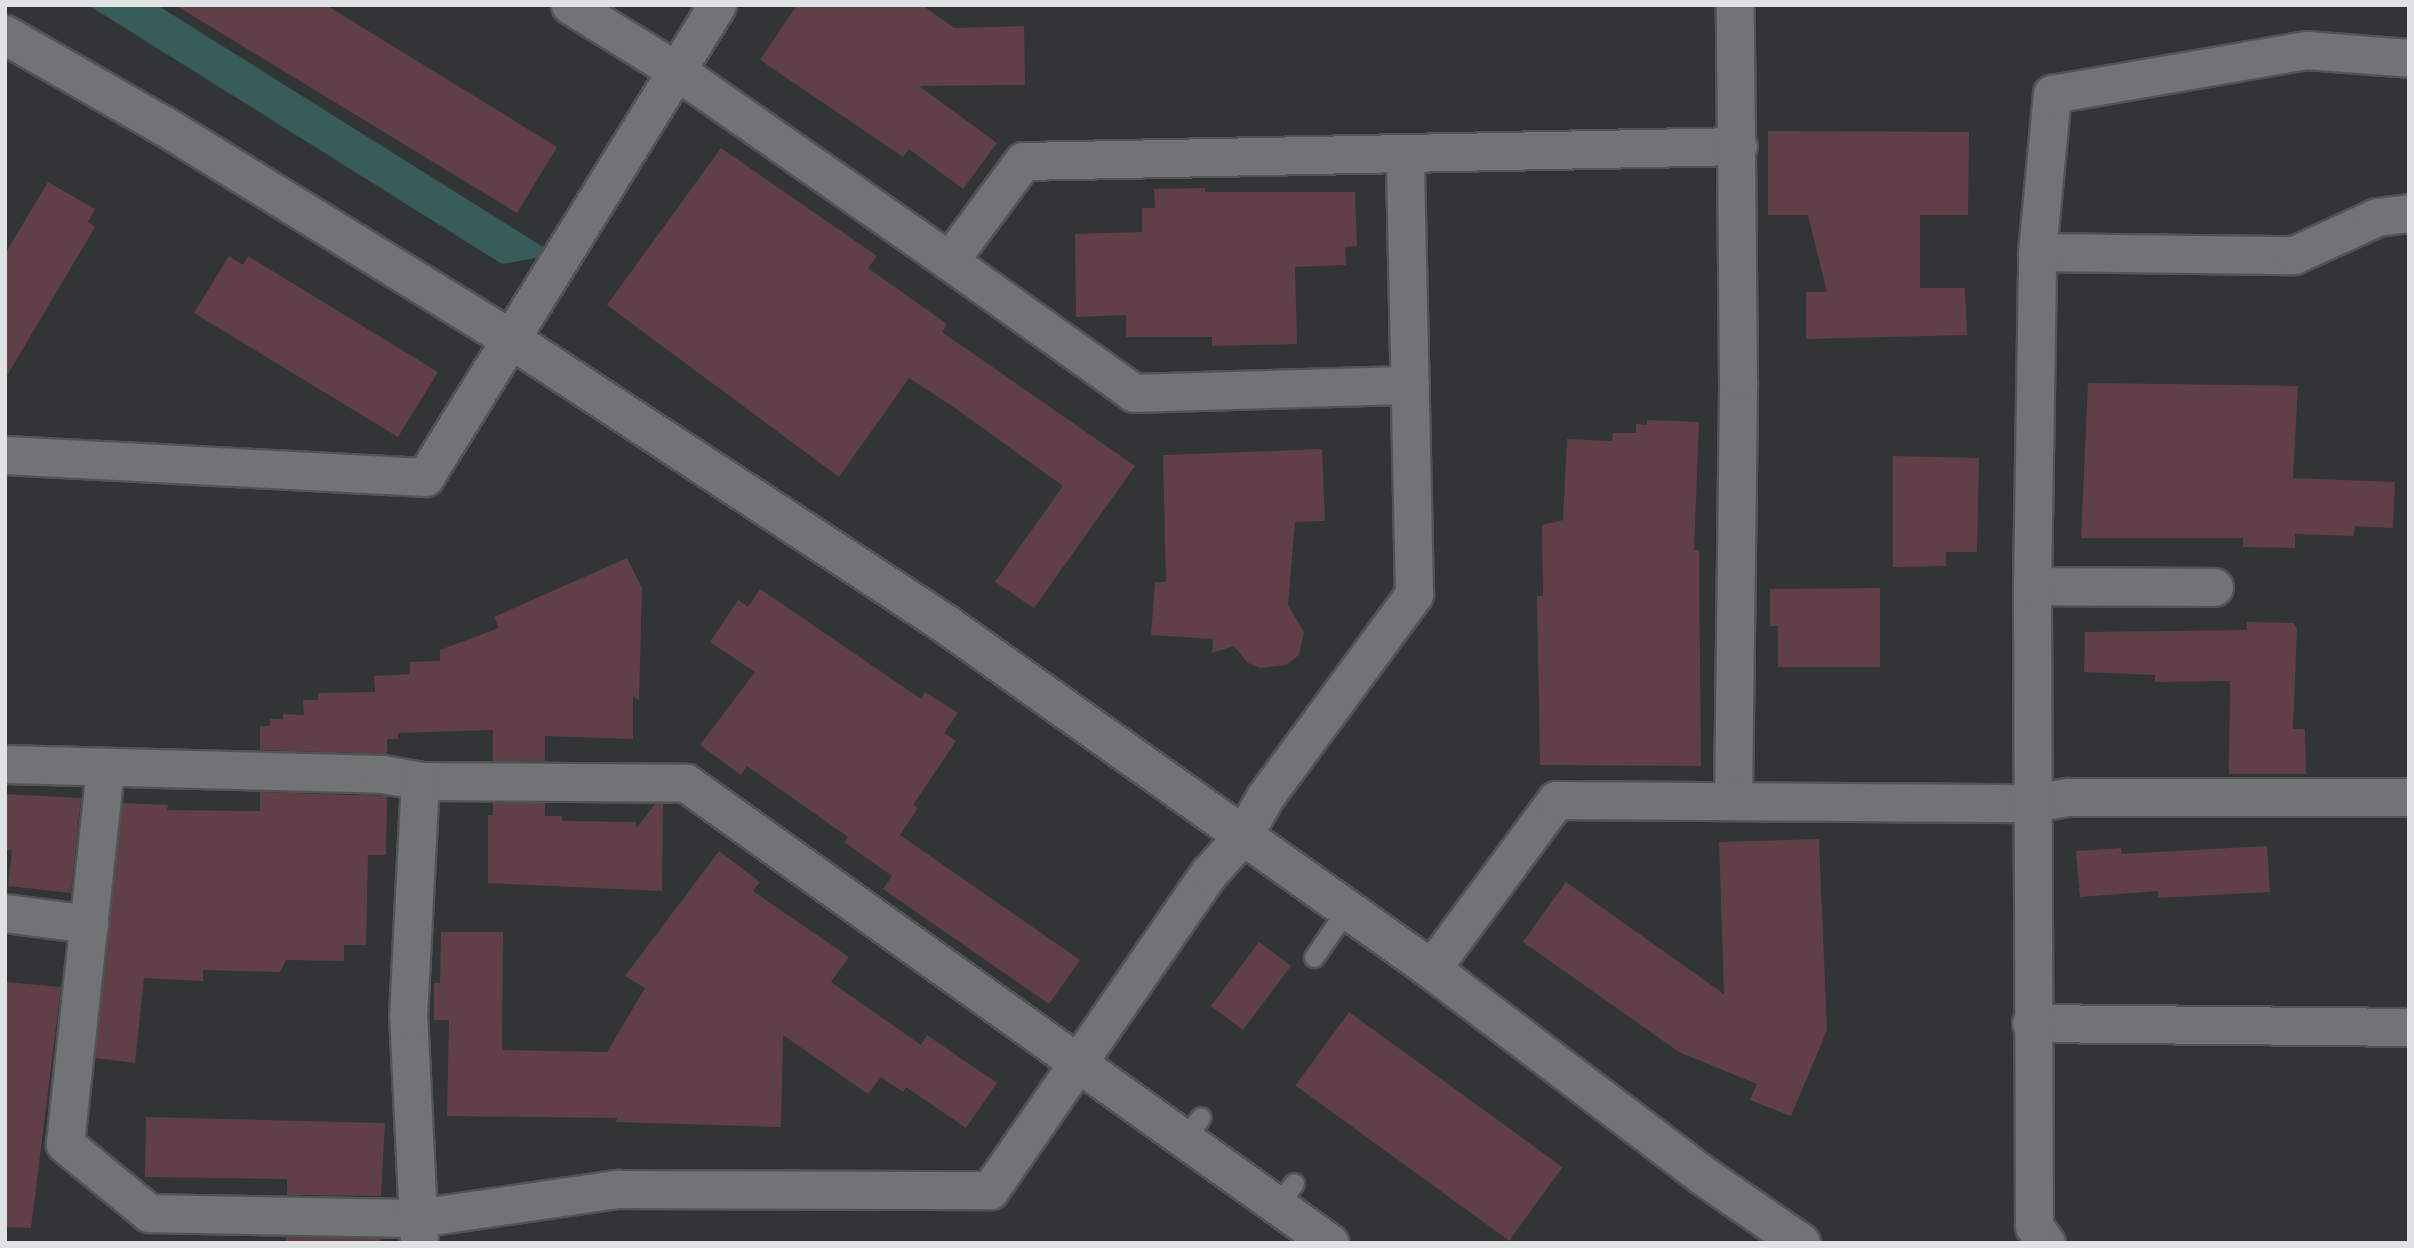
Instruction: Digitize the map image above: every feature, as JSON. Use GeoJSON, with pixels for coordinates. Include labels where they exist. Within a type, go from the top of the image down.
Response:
{"type":"FeatureCollection","features":[{"type":"Feature","properties":{"kind":"street"},"geometry":{"type":"LineString","coordinates":[[570,5],[677,71],[1134,393],[1409,385]]}},
{"type":"Feature","properties":{"kind":"street"},"geometry":{"type":"LineString","coordinates":[[5,455],[425,477],[717,5]]}},
{"type":"Feature","properties":{"kind":"street"},"geometry":{"type":"LineString","coordinates":[[1734,800],[1738,146],[1735,5]]}},
{"type":"Feature","properties":{"kind":"street"},"geometry":{"type":"LineString","coordinates":[[5,35],[164,126],[512,340],[955,630],[1431,969],[1702,1175],[1801,1243]]}},
{"type":"Feature","properties":{"kind":"street"},"geometry":{"type":"LineString","coordinates":[[2046,1243],[2034,1226],[2031,1023],[2032,586],[2036,252],[2052,94],[2306,50],[2409,58]]}},
{"type":"Feature","properties":{"kind":"street"},"geometry":{"type":"LineString","coordinates":[[949,261],[1023,161],[1405,156],[1738,146]]}},
{"type":"Feature","properties":{"kind":"street"},"geometry":{"type":"LineString","coordinates":[[105,769],[65,1144],[149,1213],[419,1230],[618,1189],[990,1190],[1209,873],[1244,834],[1265,797],[1415,594],[1405,156]]}},
{"type":"Feature","properties":{"kind":"street"},"geometry":{"type":"LineString","coordinates":[[2036,252],[2294,255],[2377,217],[2409,213]]}},
{"type":"Feature","properties":{"kind":"street"},"geometry":{"type":"LineString","coordinates":[[2032,586],[2214,587]]}},
{"type":"Feature","properties":{"kind":"street"},"geometry":{"type":"LineString","coordinates":[[5,764],[105,769],[382,774],[420,780],[686,783],[1079,1062],[1193,1128],[1286,1194],[1330,1243]]}},
{"type":"Feature","properties":{"kind":"street"},"geometry":{"type":"LineString","coordinates":[[419,1230],[408,1016],[420,780]]}},
{"type":"Feature","properties":{"kind":"street"},"geometry":{"type":"LineString","coordinates":[[1431,969],[1556,800],[2033,803],[2067,797],[2409,797]]}},
{"type":"Feature","properties":{"kind":"street"},"geometry":{"type":"LineString","coordinates":[[5,913],[89,924]]}},
{"type":"Feature","properties":{"kind":"street"},"geometry":{"type":"LineString","coordinates":[[2031,1023],[2409,1027]]}},
{"type":"Feature","properties":{"kind":"lane"},"geometry":{"type":"LineString","coordinates":[[1314,957],[1347,909]]}},
{"type":"Feature","properties":{"kind":"shaded area"},"geometry":{"type":"Polygon","coordinates":[[[88,5],[157,5],[543,247],[536,258],[502,264],[88,5]]]}},
{"type":"Feature","properties":{"kind":"building"},"geometry":{"type":"Polygon","coordinates":[[[175,5],[326,5],[557,147],[517,213],[175,5]]]}},
{"type":"Feature","properties":{"kind":"building"},"geometry":{"type":"Polygon","coordinates":[[[797,5],[922,5],[954,28],[1024,26],[1025,85],[919,86],[997,143],[963,189],[909,149],[903,157],[760,60],[797,5]]]}},
{"type":"Feature","properties":{"kind":"building"},"geometry":{"type":"Polygon","coordinates":[[[1768,131],[1969,132],[1968,215],[1920,215],[1920,288],[1965,288],[1967,335],[1806,339],[1806,292],[1827,292],[1808,215],[1768,215],[1768,131]]]}},
{"type":"Feature","properties":{"kind":"building"},"geometry":{"type":"Polygon","coordinates":[[[721,148],[877,256],[868,268],[947,324],[942,332],[1135,466],[1034,608],[995,582],[1063,486],[955,408],[909,378],[839,477],[607,305],[721,148]]]}},
{"type":"Feature","properties":{"kind":"building"},"geometry":{"type":"Polygon","coordinates":[[[48,182],[95,209],[88,222],[95,227],[5,379],[5,254],[48,182]]]}},
{"type":"Feature","properties":{"kind":"building"},"geometry":{"type":"Polygon","coordinates":[[[1205,188],[1205,192],[1355,192],[1357,246],[1345,247],[1346,265],[1295,267],[1297,344],[1212,346],[1212,337],[1126,337],[1126,315],[1076,317],[1075,234],[1142,232],[1142,208],[1155,208],[1154,189],[1205,188]]]}},
{"type":"Feature","properties":{"kind":"building"},"geometry":{"type":"Polygon","coordinates":[[[229,256],[243,265],[248,256],[438,372],[398,437],[194,313],[229,256]]]}},
{"type":"Feature","properties":{"kind":"building"},"geometry":{"type":"Polygon","coordinates":[[[2088,383],[2298,386],[2293,478],[2395,482],[2393,528],[2355,526],[2354,536],[2295,534],[2295,548],[2243,547],[2243,538],[2081,538],[2088,383]]]}},
{"type":"Feature","properties":{"kind":"building"},"geometry":{"type":"Polygon","coordinates":[[[1647,420],[1699,422],[1694,550],[1699,550],[1701,766],[1540,765],[1537,596],[1543,596],[1542,525],[1563,520],[1567,439],[1612,441],[1613,433],[1636,433],[1636,424],[1647,425],[1647,420]]]}},
{"type":"Feature","properties":{"kind":"building"},"geometry":{"type":"Polygon","coordinates":[[[1322,449],[1325,521],[1295,522],[1288,605],[1304,632],[1299,655],[1286,665],[1260,668],[1248,663],[1234,646],[1212,653],[1213,639],[1151,635],[1155,582],[1166,582],[1163,455],[1322,449]]]}},
{"type":"Feature","properties":{"kind":"building"},"geometry":{"type":"Polygon","coordinates":[[[1893,456],[1979,458],[1977,552],[1946,552],[1946,566],[1893,567],[1893,456]]]}},
{"type":"Feature","properties":{"kind":"building"},"geometry":{"type":"Polygon","coordinates":[[[627,558],[642,588],[639,700],[633,696],[633,739],[545,736],[545,761],[493,761],[493,730],[398,733],[398,739],[387,739],[387,754],[260,750],[260,726],[270,726],[270,719],[283,719],[283,714],[304,715],[303,700],[318,700],[318,693],[375,692],[374,676],[410,674],[410,662],[440,661],[440,650],[499,628],[494,617],[627,558]]]}},
{"type":"Feature","properties":{"kind":"building"},"geometry":{"type":"Polygon","coordinates":[[[1880,588],[1880,667],[1778,667],[1778,626],[1770,626],[1770,589],[1880,588]]]}},
{"type":"Feature","properties":{"kind":"building"},"geometry":{"type":"Polygon","coordinates":[[[760,589],[921,699],[925,692],[958,713],[944,733],[956,741],[913,805],[918,808],[900,835],[1080,960],[1049,1004],[883,889],[892,876],[844,842],[848,837],[747,766],[741,775],[700,745],[755,672],[710,642],[738,600],[748,607],[760,589]]]}},
{"type":"Feature","properties":{"kind":"building"},"geometry":{"type":"Polygon","coordinates":[[[2247,622],[2294,623],[2297,629],[2293,729],[2305,729],[2306,774],[2229,774],[2230,681],[2155,682],[2155,675],[2084,672],[2085,632],[2247,630],[2247,622]]]}},
{"type":"Feature","properties":{"kind":"building"},"geometry":{"type":"Polygon","coordinates":[[[260,792],[387,796],[386,855],[368,855],[366,945],[344,945],[344,961],[286,960],[280,972],[203,970],[203,981],[144,978],[135,1063],[95,1058],[122,803],[168,805],[167,810],[260,811],[260,792]]]}},
{"type":"Feature","properties":{"kind":"building"},"geometry":{"type":"Polygon","coordinates":[[[5,794],[81,798],[71,893],[8,886],[12,850],[5,850],[5,794]]]}},
{"type":"Feature","properties":{"kind":"building"},"geometry":{"type":"Polygon","coordinates":[[[493,803],[545,803],[545,816],[562,816],[562,821],[636,822],[636,829],[655,804],[663,804],[662,891],[488,883],[488,815],[493,815],[493,803]]]}},
{"type":"Feature","properties":{"kind":"building"},"geometry":{"type":"Polygon","coordinates":[[[1819,839],[1827,1030],[1791,1116],[1750,1100],[1757,1084],[1679,1052],[1523,942],[1566,882],[1724,994],[1719,842],[1819,839]]]}},
{"type":"Feature","properties":{"kind":"building"},"geometry":{"type":"Polygon","coordinates":[[[2267,846],[2270,892],[2158,898],[2158,891],[2080,897],[2076,851],[2121,848],[2121,854],[2267,846]]]}},
{"type":"Feature","properties":{"kind":"building"},"geometry":{"type":"Polygon","coordinates":[[[719,851],[760,882],[753,891],[849,957],[831,982],[921,1045],[927,1035],[997,1083],[966,1128],[906,1087],[903,1092],[881,1077],[868,1094],[783,1035],[781,1127],[616,1122],[617,1118],[447,1116],[449,1020],[434,1020],[434,983],[440,983],[441,932],[503,932],[502,1050],[607,1052],[645,988],[625,976],[719,851]]]}},
{"type":"Feature","properties":{"kind":"building"},"geometry":{"type":"Polygon","coordinates":[[[1259,942],[1291,966],[1243,1030],[1211,1006],[1259,942]]]}},
{"type":"Feature","properties":{"kind":"building"},"geometry":{"type":"Polygon","coordinates":[[[5,982],[61,987],[31,1228],[5,1227],[5,982]]]}},
{"type":"Feature","properties":{"kind":"building"},"geometry":{"type":"Polygon","coordinates":[[[1349,1012],[1563,1167],[1509,1241],[1296,1086],[1349,1012]]]}},
{"type":"Feature","properties":{"kind":"building"},"geometry":{"type":"Polygon","coordinates":[[[146,1117],[385,1123],[381,1196],[287,1195],[287,1179],[145,1177],[146,1117]]]}},
{"type":"Feature","properties":{"kind":"building"},"geometry":{"type":"Polygon","coordinates":[[[286,1237],[380,1238],[380,1243],[286,1243],[286,1237]]]}}]}
